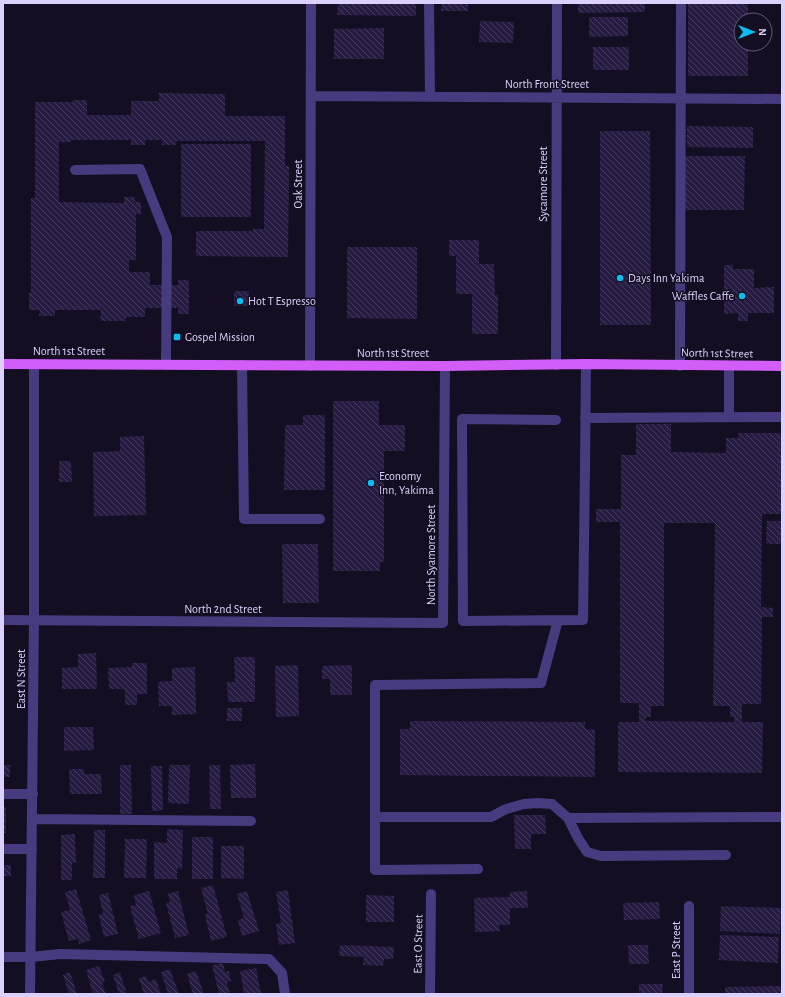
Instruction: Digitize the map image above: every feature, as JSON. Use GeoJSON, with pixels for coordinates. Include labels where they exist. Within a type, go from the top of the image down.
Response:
{"type":"FeatureCollection","features":[{"type":"Feature","properties":{"kind":"main road","name":"North 1st Street"},"geometry":{"type":"LineString","coordinates":[[3,364],[310,366],[586,364],[782,366]]}},
{"type":"Feature","properties":{"kind":"street","name":"Oak Street"},"geometry":{"type":"LineString","coordinates":[[310,366],[311,3]]}},
{"type":"Feature","properties":{"kind":"street"},"geometry":{"type":"LineString","coordinates":[[429,3],[430,96]]}},
{"type":"Feature","properties":{"kind":"street","name":"Sycamore Street"},"geometry":{"type":"LineString","coordinates":[[556,365],[557,3]]}},
{"type":"Feature","properties":{"kind":"street"},"geometry":{"type":"LineString","coordinates":[[680,366],[681,3]]}},
{"type":"Feature","properties":{"kind":"street","name":"North Front Street"},"geometry":{"type":"LineString","coordinates":[[311,96],[782,99]]}},
{"type":"Feature","properties":{"kind":"street"},"geometry":{"type":"LineString","coordinates":[[75,170],[140,169],[167,237],[166,365]]}},
{"type":"Feature","properties":{"kind":"street","name":"East N Street"},"geometry":{"type":"LineString","coordinates":[[30,994],[33,794],[34,364]]}},
{"type":"Feature","properties":{"kind":"street"},"geometry":{"type":"LineString","coordinates":[[556,420],[462,419],[463,620],[583,620],[586,364]]}},
{"type":"Feature","properties":{"kind":"street"},"geometry":{"type":"LineString","coordinates":[[242,365],[244,519],[320,519]]}},
{"type":"Feature","properties":{"kind":"street","name":"North Syamore Street"},"geometry":{"type":"LineString","coordinates":[[443,623],[444,366]]}},
{"type":"Feature","properties":{"kind":"street"},"geometry":{"type":"LineString","coordinates":[[729,366],[729,417]]}},
{"type":"Feature","properties":{"kind":"street"},"geometry":{"type":"LineString","coordinates":[[585,418],[782,417]]}},
{"type":"Feature","properties":{"kind":"street","name":"North 2nd Street"},"geometry":{"type":"LineString","coordinates":[[3,620],[443,623]]}},
{"type":"Feature","properties":{"kind":"street"},"geometry":{"type":"LineString","coordinates":[[478,869],[375,870],[375,685],[541,683],[558,620]]}},
{"type":"Feature","properties":{"kind":"street"},"geometry":{"type":"LineString","coordinates":[[3,794],[33,794]]}},
{"type":"Feature","properties":{"kind":"street"},"geometry":{"type":"LineString","coordinates":[[375,817],[491,817],[506,809],[524,804],[552,804],[568,818],[587,852],[601,856],[726,855]]}},
{"type":"Feature","properties":{"kind":"street"},"geometry":{"type":"LineString","coordinates":[[568,818],[782,816]]}},
{"type":"Feature","properties":{"kind":"street"},"geometry":{"type":"LineString","coordinates":[[32,819],[251,821]]}},
{"type":"Feature","properties":{"kind":"street"},"geometry":{"type":"LineString","coordinates":[[3,849],[32,849]]}},
{"type":"Feature","properties":{"kind":"street","name":"East O Street"},"geometry":{"type":"LineString","coordinates":[[430,994],[431,894]]}},
{"type":"Feature","properties":{"kind":"street","name":"East P Street"},"geometry":{"type":"LineString","coordinates":[[689,906],[689,994]]}},
{"type":"Feature","properties":{"kind":"street"},"geometry":{"type":"LineString","coordinates":[[3,957],[31,957],[60,954],[269,959],[282,973],[285,994]]}},
{"type":"Feature","properties":{"kind":"building"},"geometry":{"type":"Polygon","coordinates":[[[338,3],[416,3],[416,16],[337,15],[338,3]]]}},
{"type":"Feature","properties":{"kind":"building"},"geometry":{"type":"Polygon","coordinates":[[[441,3],[468,3],[468,11],[441,11],[441,3]]]}},
{"type":"Feature","properties":{"kind":"building"},"geometry":{"type":"Polygon","coordinates":[[[578,3],[645,3],[645,12],[578,13],[578,3]]]}},
{"type":"Feature","properties":{"kind":"building"},"geometry":{"type":"Polygon","coordinates":[[[688,3],[748,3],[748,12],[733,12],[733,52],[748,52],[748,76],[688,76],[688,3]]]}},
{"type":"Feature","properties":{"kind":"building"},"geometry":{"type":"Polygon","coordinates":[[[589,17],[628,17],[628,36],[589,37],[589,17]]]}},
{"type":"Feature","properties":{"kind":"building"},"geometry":{"type":"Polygon","coordinates":[[[480,21],[514,22],[513,43],[479,42],[480,21]]]}},
{"type":"Feature","properties":{"kind":"building"},"geometry":{"type":"Polygon","coordinates":[[[384,28],[384,59],[334,59],[334,29],[384,28]]]}},
{"type":"Feature","properties":{"kind":"building"},"geometry":{"type":"Polygon","coordinates":[[[593,47],[629,47],[629,70],[593,70],[593,47]]]}},
{"type":"Feature","properties":{"kind":"building"},"geometry":{"type":"Polygon","coordinates":[[[159,93],[225,94],[225,116],[285,116],[285,166],[289,166],[288,257],[196,256],[196,231],[253,231],[253,229],[264,229],[265,141],[176,141],[176,145],[162,145],[162,140],[145,140],[145,145],[131,145],[131,140],[71,140],[71,142],[59,142],[59,202],[124,203],[124,197],[135,197],[135,202],[141,202],[141,214],[136,214],[136,260],[129,260],[129,272],[150,272],[150,285],[178,285],[178,280],[189,280],[189,314],[178,314],[178,308],[145,308],[145,317],[126,317],[126,321],[100,321],[101,310],[55,310],[55,316],[39,316],[40,310],[29,310],[29,293],[31,293],[31,198],[35,198],[35,102],[73,102],[73,100],[87,100],[87,115],[131,115],[131,101],[159,101],[159,93]]]}},
{"type":"Feature","properties":{"kind":"building"},"geometry":{"type":"Polygon","coordinates":[[[687,126],[753,127],[753,148],[687,147],[687,126]]]}},
{"type":"Feature","properties":{"kind":"building"},"geometry":{"type":"Polygon","coordinates":[[[600,131],[650,131],[651,325],[600,325],[600,131]]]}},
{"type":"Feature","properties":{"kind":"building"},"geometry":{"type":"Polygon","coordinates":[[[181,144],[251,144],[251,217],[181,217],[181,144]]]}},
{"type":"Feature","properties":{"kind":"building"},"geometry":{"type":"Polygon","coordinates":[[[685,156],[745,156],[744,210],[685,210],[685,156]]]}},
{"type":"Feature","properties":{"kind":"building"},"geometry":{"type":"Polygon","coordinates":[[[449,240],[479,240],[479,264],[494,264],[495,295],[498,295],[498,334],[472,334],[472,294],[456,294],[456,256],[449,256],[449,240]]]}},
{"type":"Feature","properties":{"kind":"building"},"geometry":{"type":"Polygon","coordinates":[[[347,247],[417,247],[417,319],[347,318],[347,247]]]}},
{"type":"Feature","properties":{"kind":"building"},"geometry":{"type":"Polygon","coordinates":[[[724,265],[733,265],[733,269],[754,269],[754,288],[774,287],[774,313],[748,313],[748,321],[738,321],[738,313],[724,314],[724,265]]]}},
{"type":"Feature","properties":{"kind":"building"},"geometry":{"type":"Polygon","coordinates":[[[234,291],[249,291],[249,306],[234,306],[234,291]]]}},
{"type":"Feature","properties":{"kind":"building"},"geometry":{"type":"Polygon","coordinates":[[[333,401],[379,401],[379,425],[405,425],[405,451],[384,451],[384,562],[380,562],[380,571],[333,571],[333,401]]]}},
{"type":"Feature","properties":{"kind":"building"},"geometry":{"type":"Polygon","coordinates":[[[303,415],[325,415],[325,490],[284,490],[285,425],[303,425],[303,415]]]}},
{"type":"Feature","properties":{"kind":"building"},"geometry":{"type":"Polygon","coordinates":[[[636,424],[671,424],[671,452],[726,453],[726,438],[738,438],[738,433],[782,433],[782,514],[762,514],[761,607],[773,608],[773,617],[762,617],[761,704],[742,704],[742,722],[763,722],[762,773],[618,772],[618,722],[639,722],[639,703],[620,703],[620,522],[596,522],[596,509],[621,509],[621,455],[636,455],[636,424]],[[664,523],[664,706],[651,706],[651,717],[646,717],[646,721],[734,722],[734,717],[730,717],[730,706],[713,706],[715,523],[664,523]]]}},
{"type":"Feature","properties":{"kind":"building"},"geometry":{"type":"Polygon","coordinates":[[[144,436],[146,515],[94,516],[93,452],[120,451],[120,437],[144,436]]]}},
{"type":"Feature","properties":{"kind":"building"},"geometry":{"type":"Polygon","coordinates":[[[59,461],[71,461],[72,482],[59,482],[59,461]]]}},
{"type":"Feature","properties":{"kind":"building"},"geometry":{"type":"Polygon","coordinates":[[[767,521],[782,521],[782,544],[766,544],[767,521]]]}},
{"type":"Feature","properties":{"kind":"building"},"geometry":{"type":"Polygon","coordinates":[[[282,544],[318,544],[319,603],[283,603],[282,544]]]}},
{"type":"Feature","properties":{"kind":"building"},"geometry":{"type":"Polygon","coordinates":[[[96,653],[97,689],[62,689],[62,668],[78,667],[78,654],[96,653]]]}},
{"type":"Feature","properties":{"kind":"building"},"geometry":{"type":"Polygon","coordinates":[[[234,657],[255,657],[255,702],[228,702],[227,682],[235,682],[234,657]]]}},
{"type":"Feature","properties":{"kind":"building"},"geometry":{"type":"Polygon","coordinates":[[[132,663],[147,663],[147,694],[137,694],[137,705],[125,705],[125,689],[109,689],[108,668],[132,667],[132,663]]]}},
{"type":"Feature","properties":{"kind":"building"},"geometry":{"type":"Polygon","coordinates":[[[298,665],[299,716],[276,717],[275,666],[298,665]]]}},
{"type":"Feature","properties":{"kind":"building"},"geometry":{"type":"Polygon","coordinates":[[[352,665],[352,695],[330,695],[330,679],[322,679],[322,666],[352,665]]]}},
{"type":"Feature","properties":{"kind":"building"},"geometry":{"type":"Polygon","coordinates":[[[195,667],[196,714],[172,715],[172,706],[159,706],[158,682],[172,681],[172,668],[195,667]]]}},
{"type":"Feature","properties":{"kind":"building"},"geometry":{"type":"Polygon","coordinates":[[[227,708],[242,708],[242,721],[227,721],[227,708]]]}},
{"type":"Feature","properties":{"kind":"building"},"geometry":{"type":"Polygon","coordinates":[[[410,721],[585,722],[585,729],[595,730],[595,777],[400,775],[400,729],[410,729],[410,721]]]}},
{"type":"Feature","properties":{"kind":"building"},"geometry":{"type":"Polygon","coordinates":[[[64,727],[93,727],[94,750],[64,751],[64,727]]]}},
{"type":"Feature","properties":{"kind":"building"},"geometry":{"type":"Polygon","coordinates":[[[255,764],[256,798],[231,798],[230,765],[255,764]]]}},
{"type":"Feature","properties":{"kind":"building"},"geometry":{"type":"Polygon","coordinates":[[[3,765],[10,765],[10,777],[3,777],[3,765]]]}},
{"type":"Feature","properties":{"kind":"building"},"geometry":{"type":"Polygon","coordinates":[[[120,765],[131,765],[132,814],[120,814],[120,765]]]}},
{"type":"Feature","properties":{"kind":"building"},"geometry":{"type":"Polygon","coordinates":[[[169,765],[190,765],[189,804],[168,803],[169,765]]]}},
{"type":"Feature","properties":{"kind":"building"},"geometry":{"type":"Polygon","coordinates":[[[209,765],[220,765],[221,809],[210,809],[209,765]]]}},
{"type":"Feature","properties":{"kind":"building"},"geometry":{"type":"Polygon","coordinates":[[[151,766],[162,766],[163,810],[152,811],[151,766]]]}},
{"type":"Feature","properties":{"kind":"building"},"geometry":{"type":"Polygon","coordinates":[[[69,769],[84,769],[84,774],[101,774],[102,794],[70,794],[69,769]]]}},
{"type":"Feature","properties":{"kind":"building"},"geometry":{"type":"Polygon","coordinates":[[[3,807],[6,807],[6,833],[3,833],[3,807]]]}},
{"type":"Feature","properties":{"kind":"building"},"geometry":{"type":"Polygon","coordinates":[[[514,815],[545,815],[546,834],[531,834],[531,849],[515,849],[514,815]]]}},
{"type":"Feature","properties":{"kind":"building"},"geometry":{"type":"Polygon","coordinates":[[[167,829],[183,830],[182,869],[177,868],[177,879],[154,879],[154,842],[167,843],[167,829]]]}},
{"type":"Feature","properties":{"kind":"building"},"geometry":{"type":"Polygon","coordinates":[[[94,830],[105,830],[105,878],[93,878],[94,830]]]}},
{"type":"Feature","properties":{"kind":"building"},"geometry":{"type":"Polygon","coordinates":[[[75,834],[76,863],[72,863],[72,880],[61,880],[61,835],[75,834]]]}},
{"type":"Feature","properties":{"kind":"building"},"geometry":{"type":"Polygon","coordinates":[[[192,837],[213,837],[213,879],[192,879],[192,837]]]}},
{"type":"Feature","properties":{"kind":"building"},"geometry":{"type":"Polygon","coordinates":[[[125,839],[147,839],[146,878],[124,878],[125,839]]]}},
{"type":"Feature","properties":{"kind":"building"},"geometry":{"type":"Polygon","coordinates":[[[221,846],[244,846],[244,879],[221,878],[221,846]]]}},
{"type":"Feature","properties":{"kind":"building"},"geometry":{"type":"Polygon","coordinates":[[[3,865],[11,865],[11,876],[3,876],[3,865]]]}},
{"type":"Feature","properties":{"kind":"building"},"geometry":{"type":"Polygon","coordinates":[[[213,885],[227,937],[211,941],[205,915],[208,914],[201,888],[213,885]]]}},
{"type":"Feature","properties":{"kind":"building"},"geometry":{"type":"Polygon","coordinates":[[[76,889],[91,940],[79,944],[78,939],[69,941],[61,912],[70,910],[65,892],[76,889]]]}},
{"type":"Feature","properties":{"kind":"building"},"geometry":{"type":"Polygon","coordinates":[[[288,890],[295,943],[279,945],[276,924],[281,923],[276,892],[288,890]]]}},
{"type":"Feature","properties":{"kind":"building"},"geometry":{"type":"Polygon","coordinates":[[[149,891],[161,933],[139,939],[130,906],[136,905],[134,895],[149,891]]]}},
{"type":"Feature","properties":{"kind":"building"},"geometry":{"type":"Polygon","coordinates":[[[178,891],[189,935],[175,938],[166,903],[170,902],[168,894],[178,891]]]}},
{"type":"Feature","properties":{"kind":"building"},"geometry":{"type":"Polygon","coordinates":[[[247,891],[259,931],[242,936],[238,920],[244,918],[237,894],[247,891]]]}},
{"type":"Feature","properties":{"kind":"building"},"geometry":{"type":"Polygon","coordinates":[[[527,891],[528,908],[510,908],[510,925],[499,925],[500,931],[475,932],[474,898],[510,897],[510,892],[527,891]]]}},
{"type":"Feature","properties":{"kind":"building"},"geometry":{"type":"Polygon","coordinates":[[[108,893],[118,934],[104,937],[99,915],[103,914],[99,895],[108,893]]]}},
{"type":"Feature","properties":{"kind":"building"},"geometry":{"type":"Polygon","coordinates":[[[366,895],[394,896],[394,922],[366,922],[366,895]]]}},
{"type":"Feature","properties":{"kind":"building"},"geometry":{"type":"Polygon","coordinates":[[[659,902],[660,919],[624,920],[623,903],[659,902]]]}},
{"type":"Feature","properties":{"kind":"building"},"geometry":{"type":"Polygon","coordinates":[[[721,906],[781,908],[780,934],[720,931],[721,906]]]}},
{"type":"Feature","properties":{"kind":"building"},"geometry":{"type":"Polygon","coordinates":[[[720,935],[779,937],[778,963],[719,960],[720,935]]]}},
{"type":"Feature","properties":{"kind":"building"},"geometry":{"type":"Polygon","coordinates":[[[340,945],[394,947],[393,959],[384,959],[383,966],[363,965],[364,957],[339,956],[340,945]]]}},
{"type":"Feature","properties":{"kind":"building"},"geometry":{"type":"Polygon","coordinates":[[[628,945],[648,945],[649,964],[629,964],[628,945]]]}},
{"type":"Feature","properties":{"kind":"building"},"geometry":{"type":"Polygon","coordinates":[[[223,963],[225,972],[229,971],[231,981],[227,982],[230,994],[219,994],[212,965],[223,963]]]}},
{"type":"Feature","properties":{"kind":"building"},"geometry":{"type":"Polygon","coordinates":[[[99,966],[105,982],[102,983],[106,994],[93,994],[86,970],[99,966]]]}},
{"type":"Feature","properties":{"kind":"building"},"geometry":{"type":"Polygon","coordinates":[[[256,968],[261,994],[244,994],[240,971],[256,968]]]}},
{"type":"Feature","properties":{"kind":"building"},"geometry":{"type":"Polygon","coordinates":[[[170,969],[179,994],[168,994],[161,972],[170,969]]]}},
{"type":"Feature","properties":{"kind":"building"},"geometry":{"type":"Polygon","coordinates":[[[196,971],[204,994],[193,994],[187,974],[196,971]]]}},
{"type":"Feature","properties":{"kind":"building"},"geometry":{"type":"Polygon","coordinates":[[[70,972],[77,994],[69,994],[63,975],[70,972]]]}},
{"type":"Feature","properties":{"kind":"building"},"geometry":{"type":"Polygon","coordinates":[[[120,972],[127,994],[119,994],[113,975],[120,972]]]}},
{"type":"Feature","properties":{"kind":"building"},"geometry":{"type":"Polygon","coordinates":[[[146,976],[148,982],[156,979],[161,994],[144,994],[139,978],[146,976]]]}},
{"type":"Feature","properties":{"kind":"building"},"geometry":{"type":"Polygon","coordinates":[[[639,984],[663,984],[662,993],[639,993],[639,984]]]}},
{"type":"Feature","properties":{"kind":"building"},"geometry":{"type":"Polygon","coordinates":[[[782,986],[782,994],[725,994],[725,987],[782,986]]]}},
{"type":"Feature","properties":{"kind":"place","name":"Days Inn Yakima"},"geometry":{"type":"Point","coordinates":[620,278]}},
{"type":"Feature","properties":{"kind":"place","name":"Waffles Caffe"},"geometry":{"type":"Point","coordinates":[742,296]}},
{"type":"Feature","properties":{"kind":"place","name":"Hot T Espresso"},"geometry":{"type":"Point","coordinates":[240,301]}},
{"type":"Feature","properties":{"kind":"place","name":"Gospel Mission"},"geometry":{"type":"Point","coordinates":[177,337]}},
{"type":"Feature","properties":{"kind":"place","name":"Economy Inn, Yakima"},"geometry":{"type":"Point","coordinates":[371,483]}}]}
